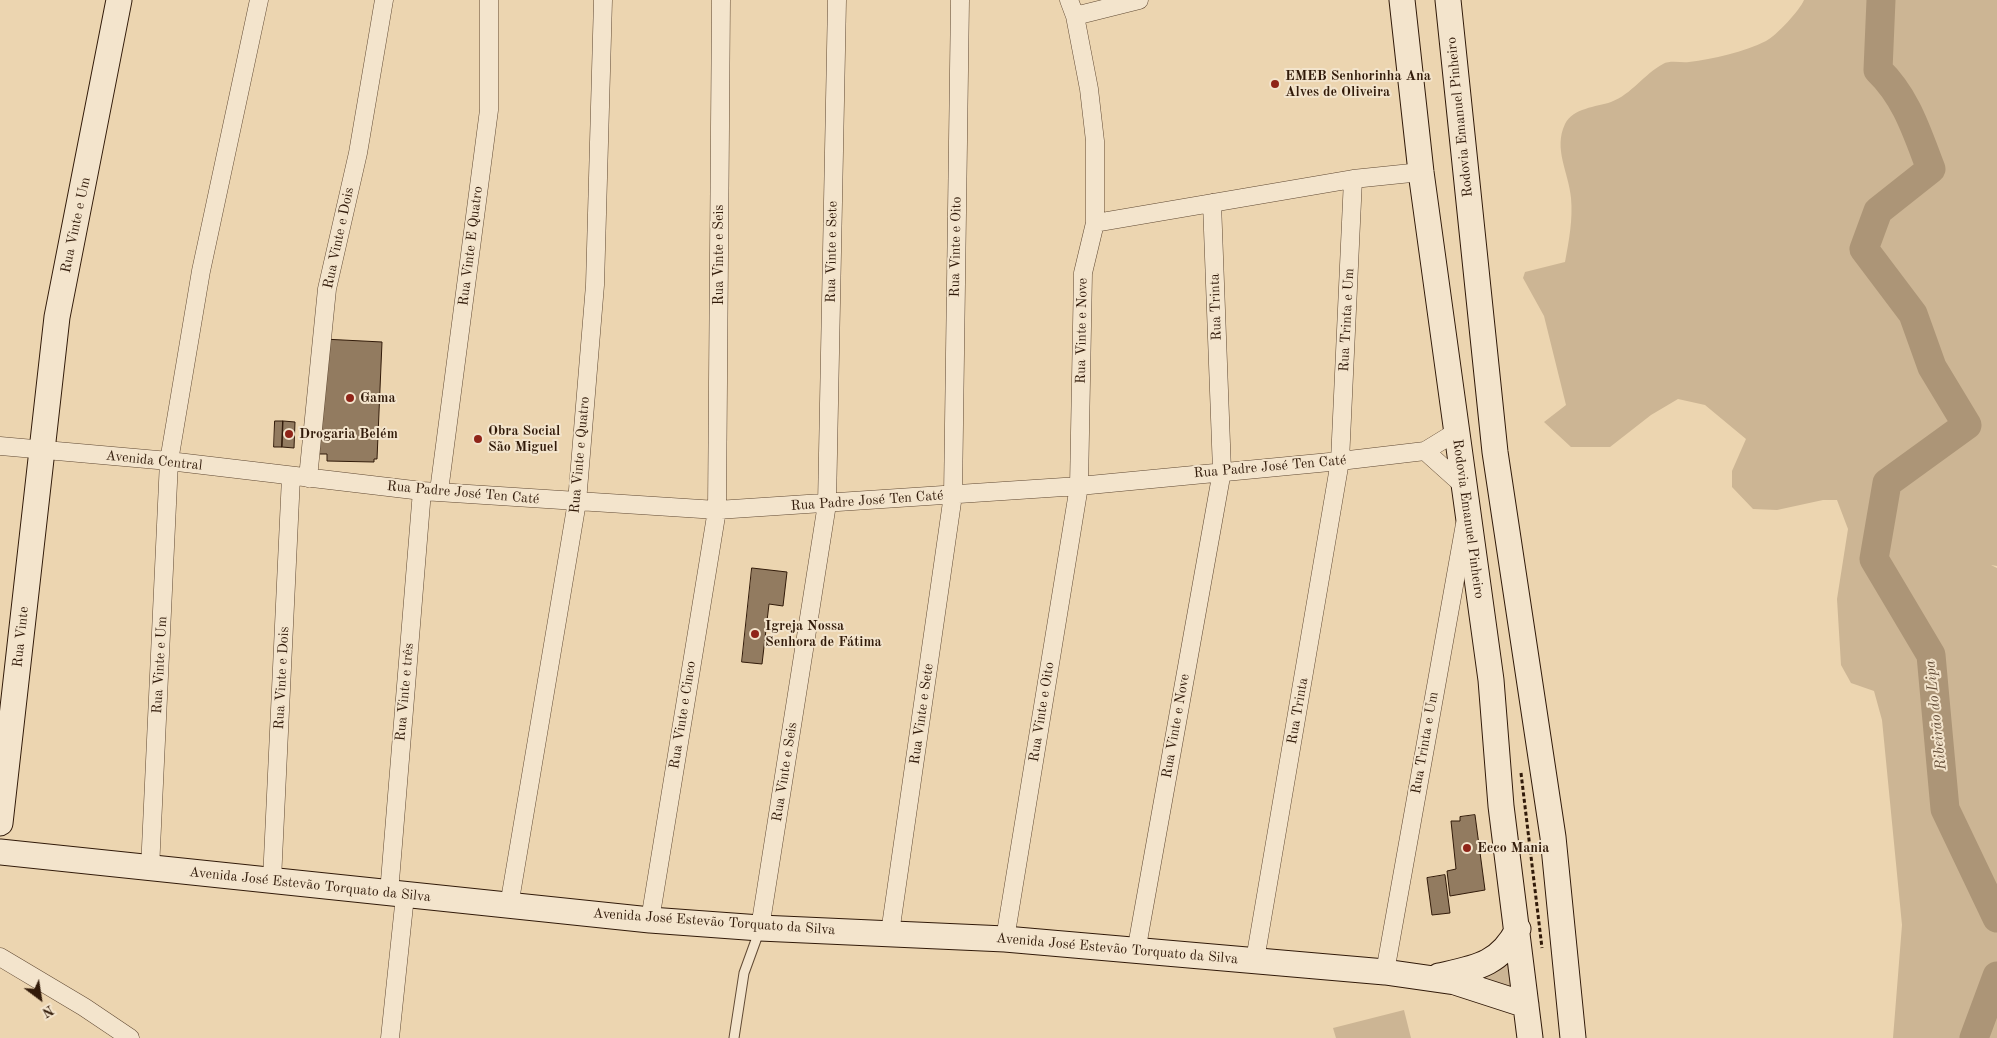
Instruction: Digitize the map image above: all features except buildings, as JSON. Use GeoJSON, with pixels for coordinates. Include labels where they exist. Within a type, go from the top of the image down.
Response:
{"type":"FeatureCollection","features":[{"type":"Feature","properties":{"kind":"main road","name":"Rua Vinte e Um"},"geometry":{"type":"LineString","coordinates":[[42,451],[57,317],[119,0]]}},
{"type":"Feature","properties":{"kind":"main road","name":"Rodovia Emanuel Pinheiro"},"geometry":{"type":"LineString","coordinates":[[1402,0],[1421,172],[1467,514],[1492,680],[1501,806],[1518,929],[1530,1038]]}},
{"type":"Feature","properties":{"kind":"main road","name":"Rodovia Emanuel Pinheiro"},"geometry":{"type":"LineString","coordinates":[[1448,0],[1495,452],[1553,837],[1573,1038]]}},
{"type":"Feature","properties":{"kind":"main road","name":"Rua Vinte"},"geometry":{"type":"LineString","coordinates":[[0,823],[42,451]]}},
{"type":"Feature","properties":{"kind":"main road","name":"Avenida José Estevão Torquato da Silva"},"geometry":{"type":"LineString","coordinates":[[0,852],[650,920],[760,928],[1005,939],[1136,952],[1255,960],[1385,972],[1455,982],[1526,1005]]}},
{"type":"Feature","properties":{"kind":"main road","name":"Avenida José Estevão Torquato da Silva"},"geometry":{"type":"LineString","coordinates":[[1428,978],[1480,968],[1497,957],[1511,944],[1518,929]]}},
{"type":"Feature","properties":{"kind":"street"},"geometry":{"type":"LineString","coordinates":[[169,461],[201,271],[259,0]]}},
{"type":"Feature","properties":{"kind":"street","name":"Rua Vinte e Dois"},"geometry":{"type":"LineString","coordinates":[[272,880],[300,478],[327,289],[358,153],[384,0]]}},
{"type":"Feature","properties":{"kind":"street","name":"Rua Vinte E Quatro"},"geometry":{"type":"LineString","coordinates":[[439,491],[489,110],[489,0]]}},
{"type":"Feature","properties":{"kind":"street","name":"Rua Vinte e Quatro"},"geometry":{"type":"LineString","coordinates":[[509,906],[577,502],[595,285],[602,0]]}},
{"type":"Feature","properties":{"kind":"street","name":"Rua Vinte e Seis"},"geometry":{"type":"LineString","coordinates":[[717,510],[720,0]]}},
{"type":"Feature","properties":{"kind":"street","name":"Rua Vinte e Sete"},"geometry":{"type":"LineString","coordinates":[[827,504],[837,0]]}},
{"type":"Feature","properties":{"kind":"street","name":"Rua Vinte e Oito"},"geometry":{"type":"LineString","coordinates":[[953,495],[960,0]]}},
{"type":"Feature","properties":{"kind":"street"},"geometry":{"type":"LineString","coordinates":[[1072,8],[1139,0]]}},
{"type":"Feature","properties":{"kind":"street","name":"Rua Vinte e Nove"},"geometry":{"type":"LineString","coordinates":[[1072,8],[1089,89],[1095,141],[1095,223],[1083,273],[1078,486]]}},
{"type":"Feature","properties":{"kind":"street"},"geometry":{"type":"LineString","coordinates":[[1095,223],[1353,179],[1421,172]]}},
{"type":"Feature","properties":{"kind":"street","name":"Rua Trinta e Um"},"geometry":{"type":"LineString","coordinates":[[1340,461],[1353,179]]}},
{"type":"Feature","properties":{"kind":"street","name":"Rua Trinta"},"geometry":{"type":"LineString","coordinates":[[1212,203],[1222,471]]}},
{"type":"Feature","properties":{"kind":"street"},"geometry":{"type":"LineString","coordinates":[[1456,432],[1425,451],[1464,486]]}},
{"type":"Feature","properties":{"kind":"street","name":"Avenida Central"},"geometry":{"type":"LineString","coordinates":[[0,446],[169,461],[300,478]]}},
{"type":"Feature","properties":{"kind":"street","name":"Rua Padre José Ten Caté"},"geometry":{"type":"LineString","coordinates":[[300,478],[422,491],[717,510],[1078,486],[1425,451]]}},
{"type":"Feature","properties":{"kind":"street","name":"Rua Vinte e Um"},"geometry":{"type":"LineString","coordinates":[[150,869],[169,461]]}},
{"type":"Feature","properties":{"kind":"street","name":"Rua Trinta"},"geometry":{"type":"LineString","coordinates":[[1255,960],[1340,461]]}},
{"type":"Feature","properties":{"kind":"street","name":"Rua Vinte e Nove"},"geometry":{"type":"LineString","coordinates":[[1136,952],[1222,471]]}},
{"type":"Feature","properties":{"kind":"street","name":"Rua Vinte e Oito"},"geometry":{"type":"LineString","coordinates":[[1005,939],[1078,486]]}},
{"type":"Feature","properties":{"kind":"street","name":"Rua Vinte e três"},"geometry":{"type":"LineString","coordinates":[[390,1038],[422,491]]}},
{"type":"Feature","properties":{"kind":"street","name":"Rua Vinte e Sete"},"geometry":{"type":"LineString","coordinates":[[890,933],[953,495]]}},
{"type":"Feature","properties":{"kind":"street","name":"Rua Vinte e Seis"},"geometry":{"type":"LineString","coordinates":[[760,928],[827,504]]}},
{"type":"Feature","properties":{"kind":"street","name":"Rua Vinte e Cinco"},"geometry":{"type":"LineString","coordinates":[[650,920],[717,510]]}},
{"type":"Feature","properties":{"kind":"street","name":"Rua Trinta e Um"},"geometry":{"type":"LineString","coordinates":[[1385,972],[1452,587],[1467,514]]}},
{"type":"Feature","properties":{"kind":"street"},"geometry":{"type":"LineString","coordinates":[[0,957],[84,1006],[130,1038]]}},
{"type":"Feature","properties":{"kind":"lane","name":"Rua Vinte e Seis"},"geometry":{"type":"LineString","coordinates":[[734,1038],[744,973],[760,928]]}},
{"type":"Feature","properties":{"kind":"shaded area"},"geometry":{"type":"Polygon","coordinates":[[[1804,0],[1997,0],[1997,566],[1991,565],[1997,568],[1997,1038],[1893,1038],[1902,925],[1882,720],[1874,691],[1851,683],[1841,665],[1837,599],[1848,529],[1837,500],[1823,500],[1777,510],[1753,509],[1732,487],[1732,471],[1746,439],[1705,405],[1678,399],[1651,415],[1610,447],[1571,447],[1544,422],[1566,405],[1544,316],[1523,278],[1525,272],[1565,262],[1570,230],[1571,206],[1570,189],[1561,152],[1562,133],[1565,124],[1579,111],[1611,102],[1625,94],[1656,68],[1666,63],[1689,62],[1718,57],[1738,52],[1766,41],[1776,34],[1798,10],[1804,0]]]}},
{"type":"Feature","properties":{"kind":"shaded area"},"geometry":{"type":"Polygon","coordinates":[[[1512,962],[1514,989],[1480,976],[1512,962]]]}},
{"type":"Feature","properties":{"kind":"shaded area"},"geometry":{"type":"Polygon","coordinates":[[[1404,1010],[1411,1038],[1336,1038],[1333,1028],[1404,1010]]]}},
{"type":"Feature","properties":{"kind":"waterway","name":"Ribeirão do Lipa"},"geometry":{"type":"LineString","coordinates":[[1881,0],[1878,70],[1897,92],[1904,104],[1931,169],[1878,211],[1864,249],[1913,314],[1932,367],[1967,425],[1887,483],[1874,559],[1931,655],[1945,809],[1997,918]]}},
{"type":"Feature","properties":{"kind":"waterway","name":"Ribeirão do Lipa"},"geometry":{"type":"LineString","coordinates":[[1974,1038],[1997,976]]}},
{"type":"Feature","properties":{"kind":"place","name":"EMEB Senhorinha Ana Alves de Oliveira"},"geometry":{"type":"Point","coordinates":[1275,84]}},
{"type":"Feature","properties":{"kind":"place","name":"Gama"},"geometry":{"type":"Point","coordinates":[350,398]}},
{"type":"Feature","properties":{"kind":"place","name":"Drogaria Belém"},"geometry":{"type":"Point","coordinates":[289,434]}},
{"type":"Feature","properties":{"kind":"place","name":"Obra Social São Miguel"},"geometry":{"type":"Point","coordinates":[478,439]}},
{"type":"Feature","properties":{"kind":"place","name":"Igreja Nossa Senhora de Fátima"},"geometry":{"type":"Point","coordinates":[755,634]}},
{"type":"Feature","properties":{"kind":"place","name":"Ecco Mania"},"geometry":{"type":"Point","coordinates":[1467,848]}}]}
